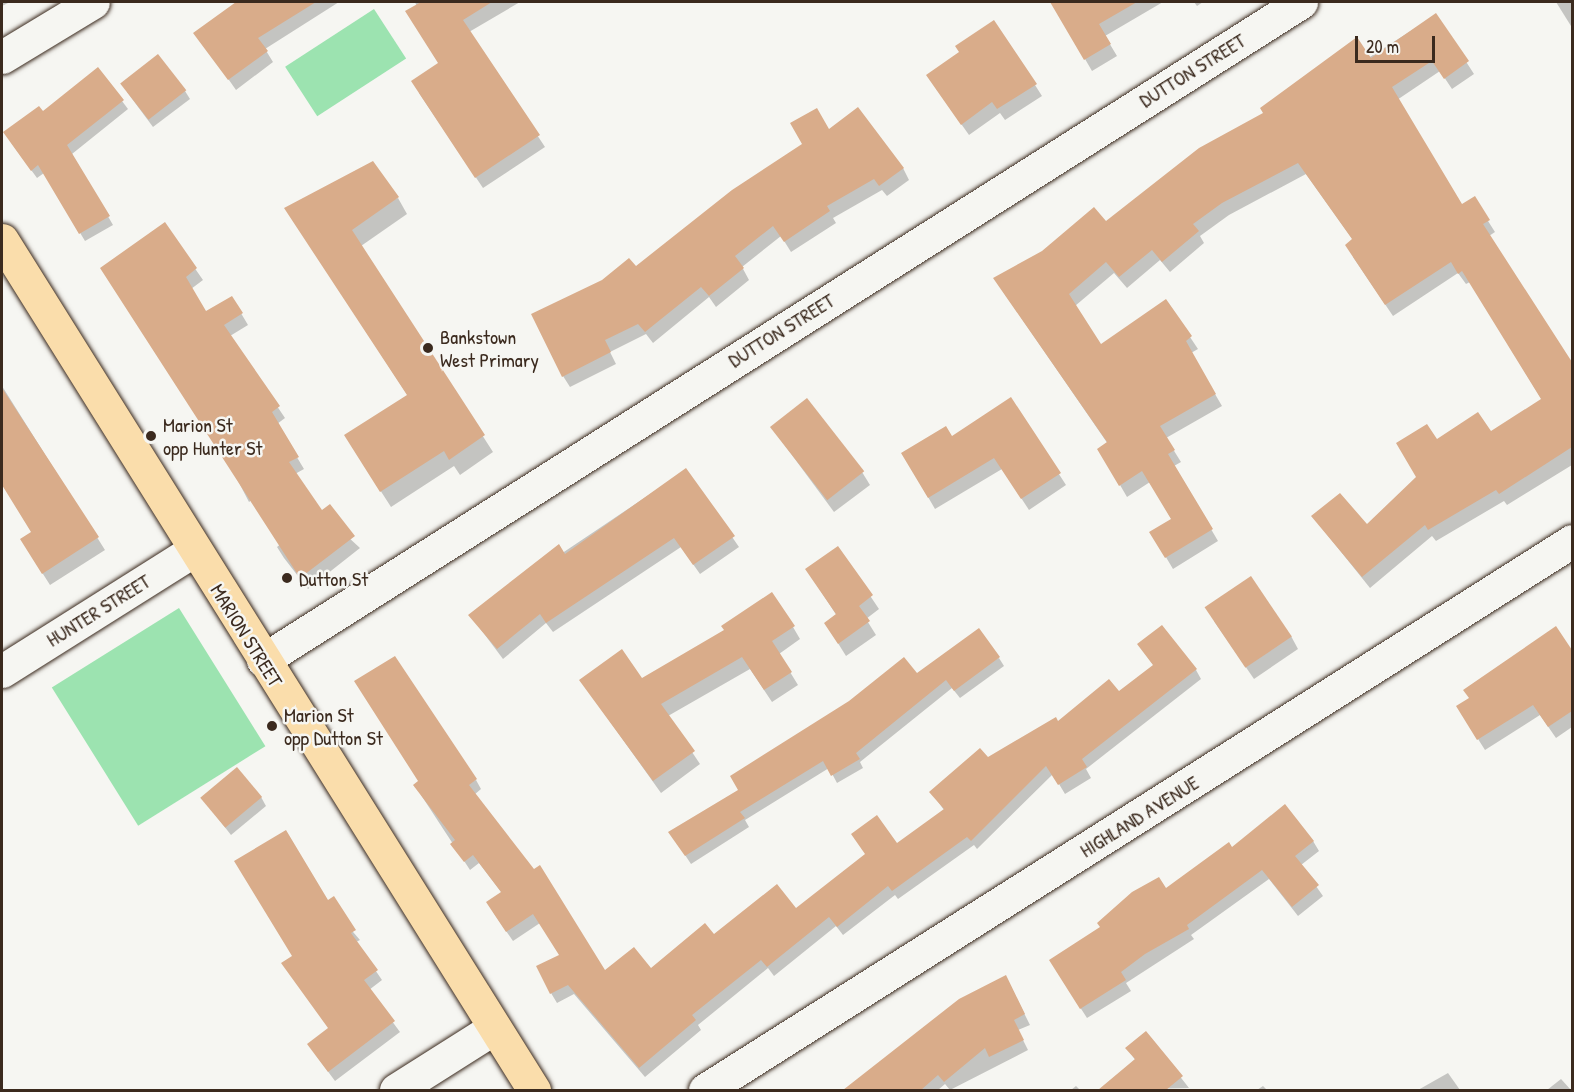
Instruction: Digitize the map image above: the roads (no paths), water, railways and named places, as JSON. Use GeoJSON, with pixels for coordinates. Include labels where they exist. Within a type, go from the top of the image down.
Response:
{"type":"FeatureCollection","features":[{"type":"Feature","properties":{"kind":"main road","name":"MARION STREET"},"geometry":{"type":"LineString","coordinates":[[2,240],[262,660],[534,1090]]}},
{"type":"Feature","properties":{"kind":"street"},"geometry":{"type":"LineString","coordinates":[[2,57],[93,2]]}},
{"type":"Feature","properties":{"kind":"street","name":"DUTTON STREET"},"geometry":{"type":"LineString","coordinates":[[262,660],[1301,2]]}},
{"type":"Feature","properties":{"kind":"street","name":"HIGHLAND AVENUE"},"geometry":{"type":"LineString","coordinates":[[705,1090],[1572,542]]}},
{"type":"Feature","properties":{"kind":"street","name":"HUNTER STREET"},"geometry":{"type":"LineString","coordinates":[[2,671],[194,550]]}},
{"type":"Feature","properties":{"kind":"street"},"geometry":{"type":"LineString","coordinates":[[396,1090],[494,1028]]}},
{"type":"Feature","properties":{"kind":"place","name":"Bankstown West Primary"},"geometry":{"type":"Point","coordinates":[428,348]}},
{"type":"Feature","properties":{"kind":"place","name":"Marion St opp Hunter St"},"geometry":{"type":"Point","coordinates":[151,436]}},
{"type":"Feature","properties":{"kind":"place","name":"Dutton St"},"geometry":{"type":"Point","coordinates":[287,578]}},
{"type":"Feature","properties":{"kind":"place","name":"Marion St opp Dutton St"},"geometry":{"type":"Point","coordinates":[272,726]}}]}
